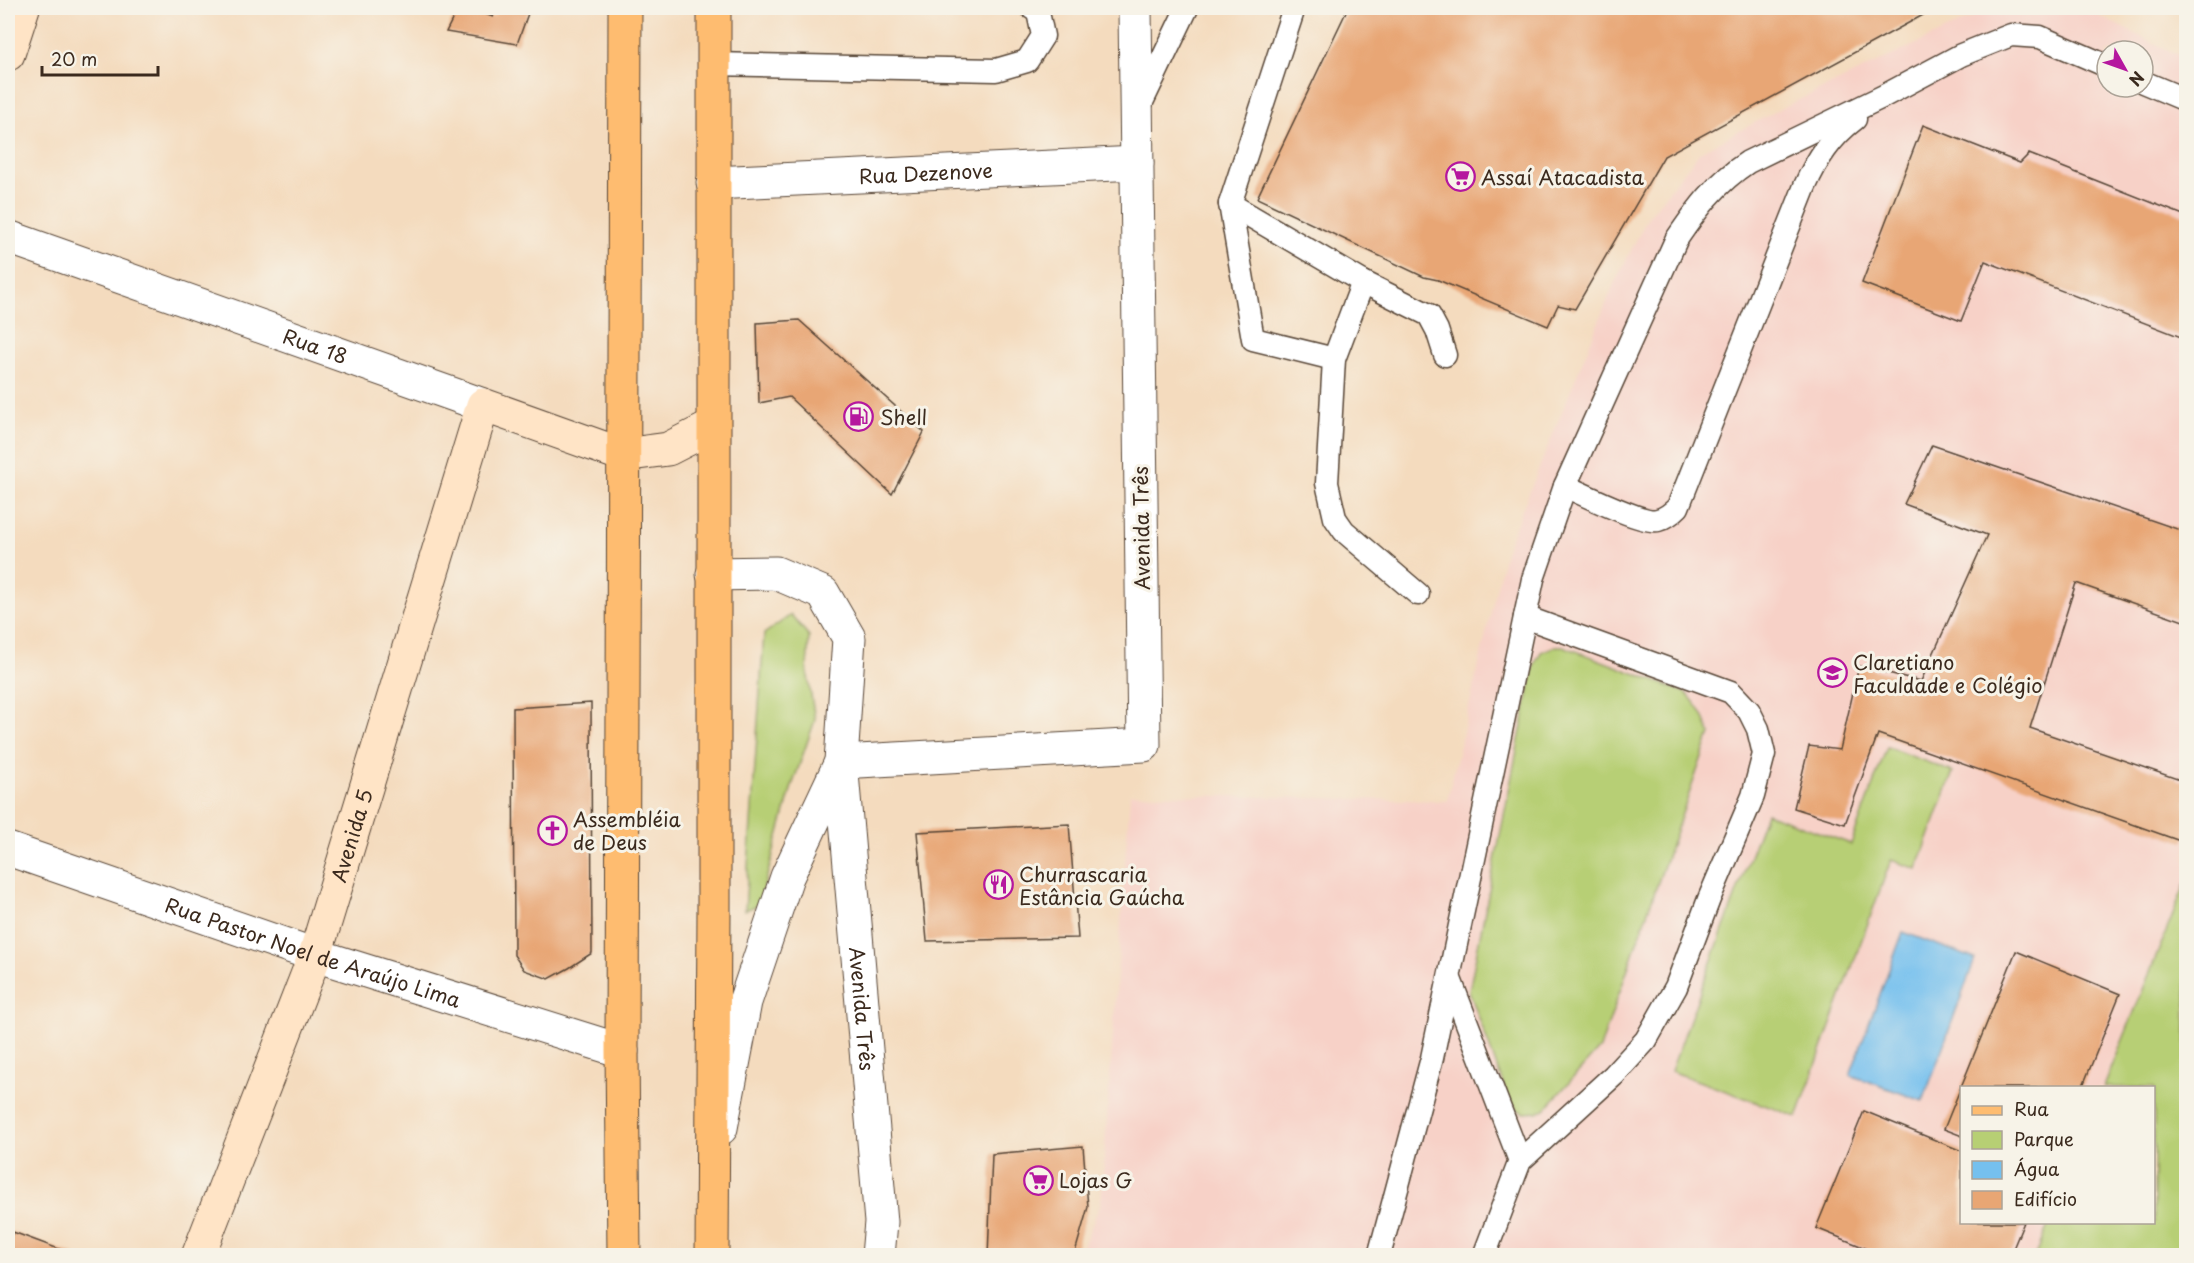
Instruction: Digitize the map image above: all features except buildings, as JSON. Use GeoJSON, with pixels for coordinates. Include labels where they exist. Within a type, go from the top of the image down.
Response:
{"type":"FeatureCollection","features":[{"type":"Feature","properties":{"kind":"main road"},"geometry":{"type":"LineString","coordinates":[[8,54],[23,8]]}},
{"type":"Feature","properties":{"kind":"main road"},"geometry":{"type":"LineString","coordinates":[[624,1256],[623,455],[628,10]]}},
{"type":"Feature","properties":{"kind":"main road"},"geometry":{"type":"LineString","coordinates":[[707,14],[713,64],[711,1256]]}},
{"type":"Feature","properties":{"kind":"main road","name":"Rua 18"},"geometry":{"type":"LineString","coordinates":[[483,405],[623,455]]}},
{"type":"Feature","properties":{"kind":"main road","name":"Avenida 5"},"geometry":{"type":"LineString","coordinates":[[198,1256],[315,955],[483,405]]}},
{"type":"Feature","properties":{"kind":"main road"},"geometry":{"type":"LineString","coordinates":[[623,455],[668,449],[713,426]]}},
{"type":"Feature","properties":{"kind":"street","name":"Avenida Três"},"geometry":{"type":"LineString","coordinates":[[841,762],[1144,745],[1135,8]]}},
{"type":"Feature","properties":{"kind":"street","name":"Rua Dezenove"},"geometry":{"type":"LineString","coordinates":[[713,183],[1137,163]]}},
{"type":"Feature","properties":{"kind":"street","name":"Rua 18"},"geometry":{"type":"LineString","coordinates":[[8,237],[483,405]]}},
{"type":"Feature","properties":{"kind":"street","name":"Avenida Três"},"geometry":{"type":"LineString","coordinates":[[713,574],[776,573],[824,593],[849,638],[841,762],[881,1222],[878,1256]]}},
{"type":"Feature","properties":{"kind":"street"},"geometry":{"type":"LineString","coordinates":[[712,1177],[745,1002],[787,877],[841,762]]}},
{"type":"Feature","properties":{"kind":"street","name":"Rua Pastor Noel de Araújo Lima"},"geometry":{"type":"LineString","coordinates":[[8,849],[315,955],[622,1051]]}},
{"type":"Feature","properties":{"kind":"lane"},"geometry":{"type":"LineString","coordinates":[[713,64],[996,70],[1027,61],[1043,36],[1038,12],[1032,8]]}},
{"type":"Feature","properties":{"kind":"lane"},"geometry":{"type":"LineString","coordinates":[[1136,113],[1187,8]]}},
{"type":"Feature","properties":{"kind":"lane"},"geometry":{"type":"LineString","coordinates":[[1294,8],[1230,204],[1253,339],[1334,360]]}},
{"type":"Feature","properties":{"kind":"lane"},"geometry":{"type":"LineString","coordinates":[[1379,1256],[1432,1058],[1450,979],[1533,579],[1565,486],[1676,240],[1719,183],[1748,162],[1771,153],[1961,55],[2012,35],[2040,37],[2095,61]]}},
{"type":"Feature","properties":{"kind":"lane"},"geometry":{"type":"LineString","coordinates":[[2155,87],[2187,100]]}},
{"type":"Feature","properties":{"kind":"lane"},"geometry":{"type":"LineString","coordinates":[[1565,486],[1634,515],[1656,521],[1669,515],[1678,507],[1815,163],[1830,142],[1882,97]]}},
{"type":"Feature","properties":{"kind":"lane"},"geometry":{"type":"LineString","coordinates":[[1771,153],[1790,158],[1798,164],[1805,186]]}},
{"type":"Feature","properties":{"kind":"lane"},"geometry":{"type":"LineString","coordinates":[[1230,204],[1363,282],[1428,315],[1437,330],[1445,355]]}},
{"type":"Feature","properties":{"kind":"lane"},"geometry":{"type":"LineString","coordinates":[[1363,282],[1334,360],[1327,483],[1335,518],[1344,531],[1418,594]]}},
{"type":"Feature","properties":{"kind":"lane"},"geometry":{"type":"LineString","coordinates":[[1484,1256],[1520,1161],[1614,1075],[1646,1040],[1676,987],[1709,900],[1753,796],[1764,754],[1754,720],[1749,711],[1731,692],[1525,616]]}},
{"type":"Feature","properties":{"kind":"lane"},"geometry":{"type":"LineString","coordinates":[[1450,979],[1520,1161]]}},
{"type":"Feature","properties":{"kind":"lane"},"geometry":{"type":"LineString","coordinates":[[1432,1058],[1449,1041],[1464,1036],[1475,1041]]}},
{"type":"Feature","properties":{"kind":"shaded area","name":"Claretiano Faculdade e Colégio"},"geometry":{"type":"Polygon","coordinates":[[[1992,8],[2083,8],[2146,39],[2095,39],[2095,99],[2155,99],[2155,44],[2186,59],[2186,1255],[1079,1256],[1101,1203],[1130,794],[1447,801],[1505,552],[1614,284],[1648,217],[1700,152],[1784,107],[1992,8]]]}},
{"type":"Feature","properties":{"kind":"green space"},"geometry":{"type":"Polygon","coordinates":[[[791,615],[809,636],[807,670],[815,720],[792,786],[759,905],[745,910],[764,634],[791,615]]]}},
{"type":"Feature","properties":{"kind":"green space"},"geometry":{"type":"Polygon","coordinates":[[[1555,646],[1563,646],[1686,693],[1701,712],[1710,734],[1600,1048],[1545,1109],[1525,1113],[1518,1110],[1509,1100],[1469,991],[1534,665],[1541,652],[1555,646]]]}},
{"type":"Feature","properties":{"kind":"green space"},"geometry":{"type":"Polygon","coordinates":[[[1887,747],[1953,772],[1917,869],[1891,860],[1797,1117],[1671,1071],[1766,813],[1851,844],[1887,747]]]}},
{"type":"Feature","properties":{"kind":"green space"},"geometry":{"type":"Polygon","coordinates":[[[2186,882],[2186,1255],[2036,1255],[2049,1224],[2155,1224],[2155,1086],[2104,1086],[2186,882]]]}},
{"type":"Feature","properties":{"kind":"water"},"geometry":{"type":"Polygon","coordinates":[[[1903,932],[1975,959],[1923,1101],[1850,1075],[1903,932]]]}},
{"type":"Feature","properties":{"kind":"place","name":"Assaí Atacadista"},"geometry":{"type":"Point","coordinates":[1460,177]}},
{"type":"Feature","properties":{"kind":"place","name":"Shell"},"geometry":{"type":"Point","coordinates":[859,417]}},
{"type":"Feature","properties":{"kind":"place","name":"Claretiano Faculdade e Colégio"},"geometry":{"type":"Point","coordinates":[1832,673]}},
{"type":"Feature","properties":{"kind":"place","name":"Assembléia de Deus"},"geometry":{"type":"Point","coordinates":[552,830]}},
{"type":"Feature","properties":{"kind":"place","name":"Churrascaria Estância Gaúcha"},"geometry":{"type":"Point","coordinates":[998,885]}},
{"type":"Feature","properties":{"kind":"place","name":"Lojas G"},"geometry":{"type":"Point","coordinates":[1038,1180]}}]}
